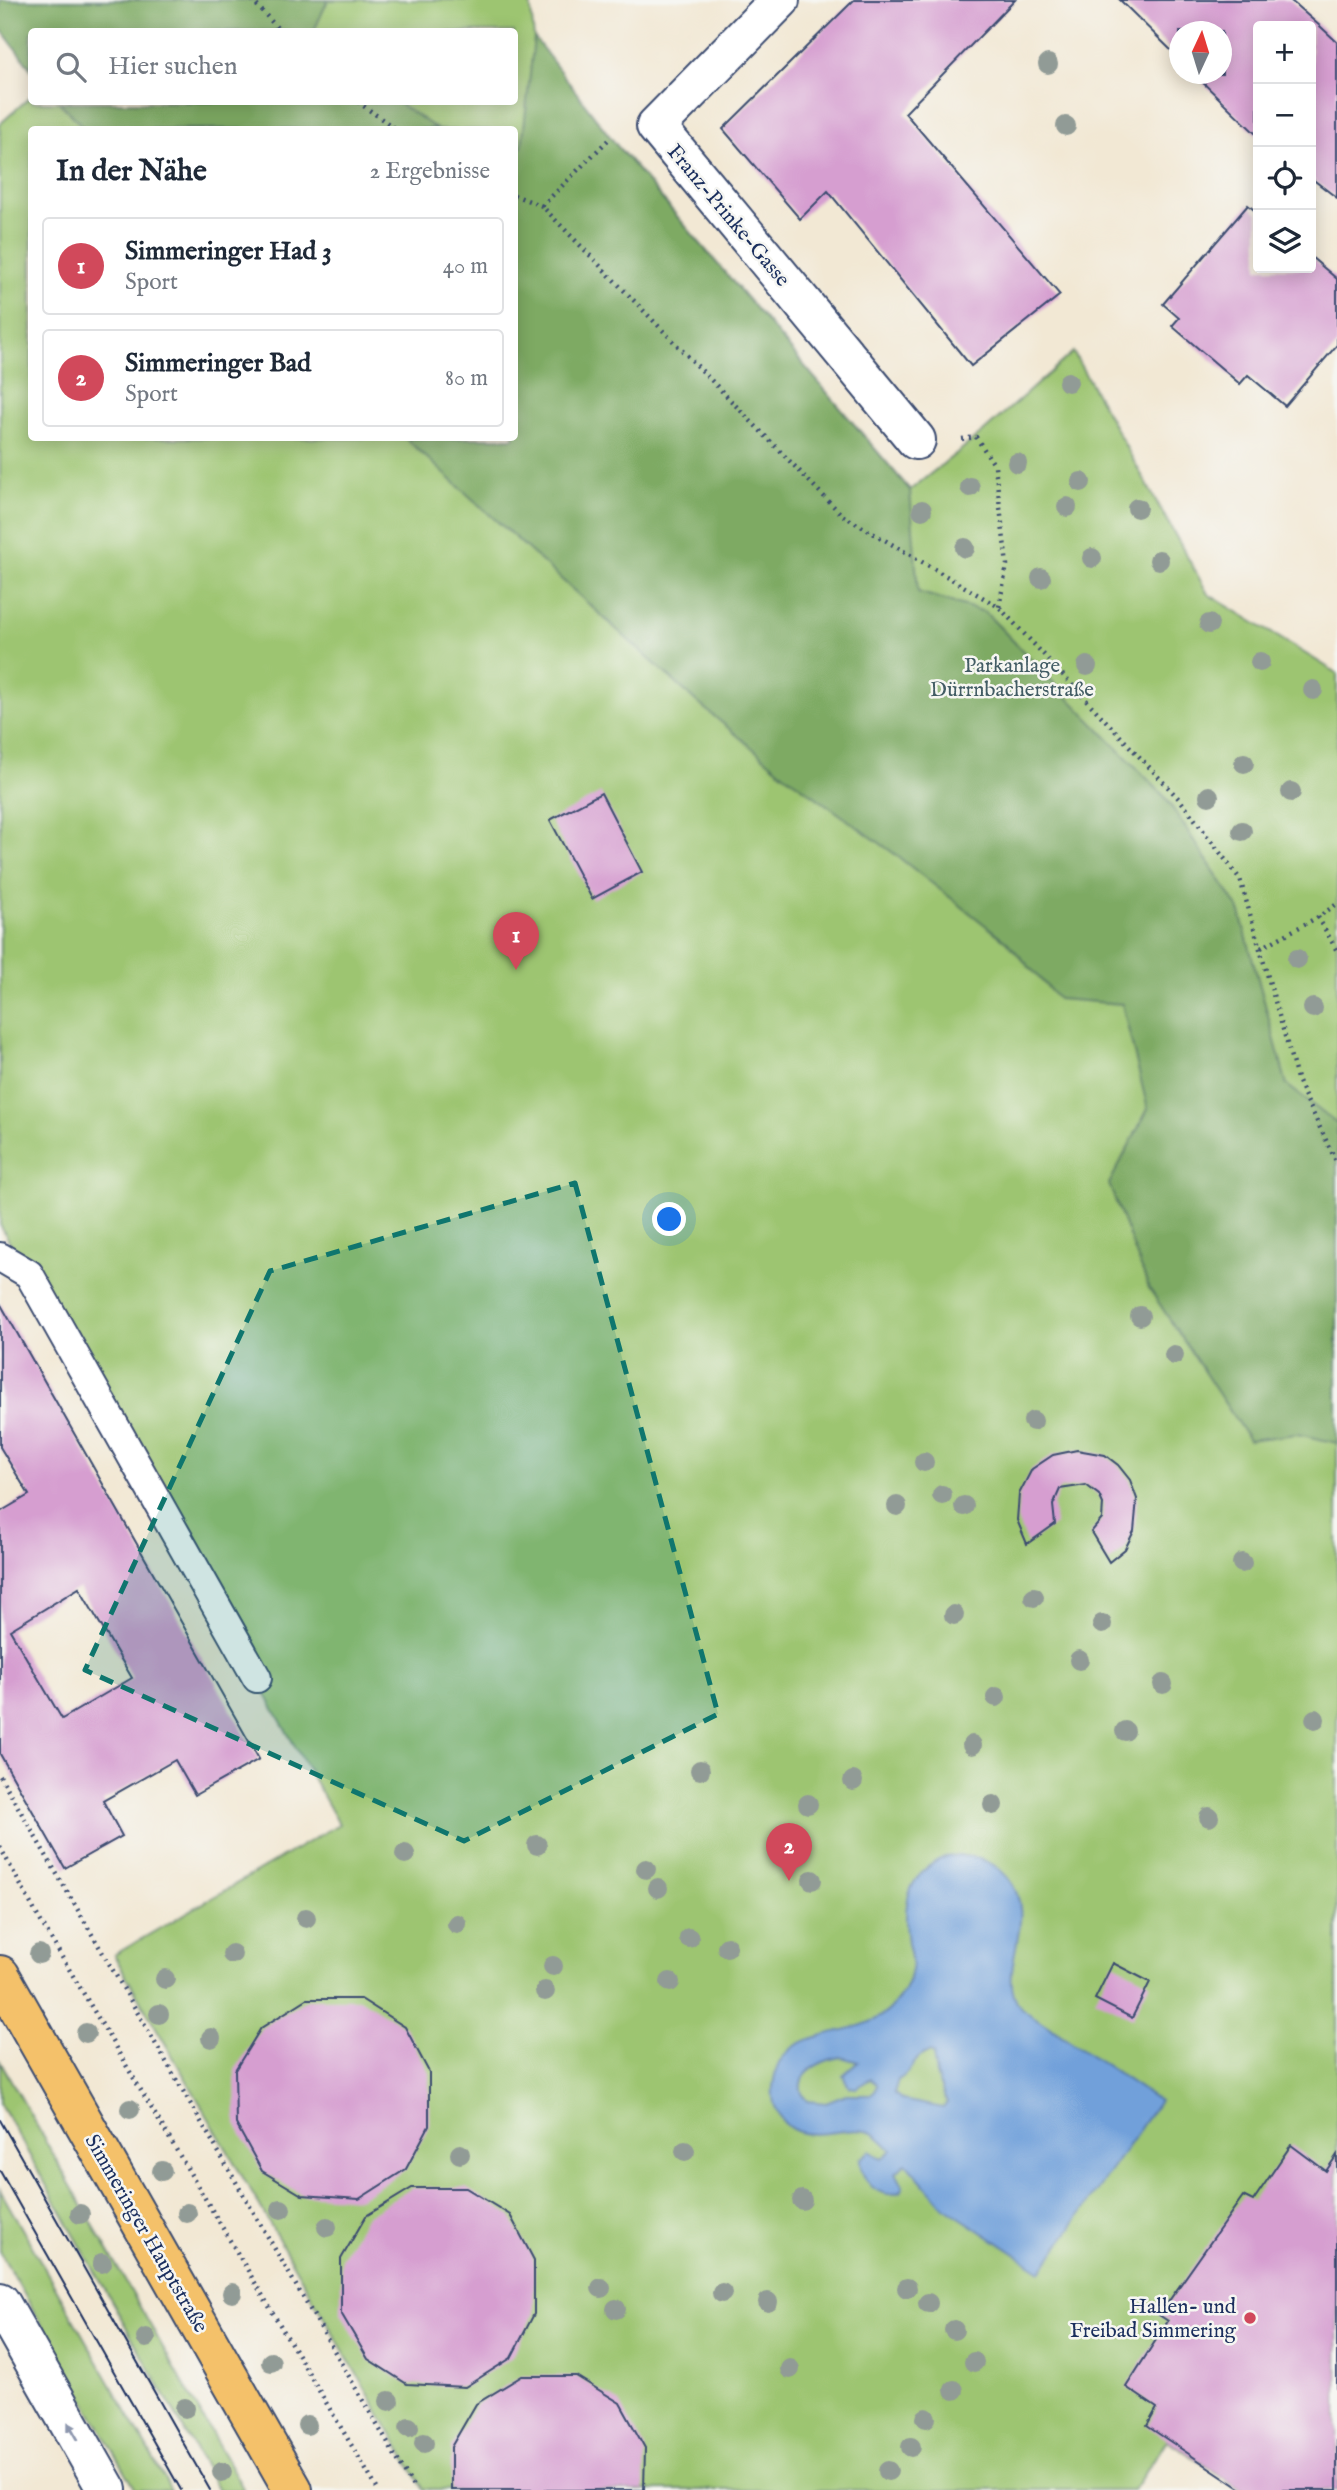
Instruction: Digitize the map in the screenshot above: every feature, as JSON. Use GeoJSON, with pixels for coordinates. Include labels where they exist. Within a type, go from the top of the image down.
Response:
{"type":"FeatureCollection","features":[{"type":"Feature","properties":{"kind":"main road","name":"Simmeringer Hauptstraße"},"geometry":{"type":"LineString","coordinates":[[0,1975],[293,2490]]}},
{"type":"Feature","properties":{"kind":"street","name":"Franz-Prinke-Gasse"},"geometry":{"type":"LineString","coordinates":[[780,0],[656,126],[916,440]]}},
{"type":"Feature","properties":{"kind":"street"},"geometry":{"type":"LineString","coordinates":[[0,2302],[107,2490]]}},
{"type":"Feature","properties":{"kind":"lane"},"geometry":{"type":"LineString","coordinates":[[0,1257],[29,1274],[257,1678]]}},
{"type":"Feature","properties":{"kind":"path"},"geometry":{"type":"LineString","coordinates":[[252,0],[277,28]]}},
{"type":"Feature","properties":{"kind":"path"},"geometry":{"type":"LineString","coordinates":[[362,105],[391,126]]}},
{"type":"Feature","properties":{"kind":"path"},"geometry":{"type":"LineString","coordinates":[[542,206],[612,137],[656,126]]}},
{"type":"Feature","properties":{"kind":"path"},"geometry":{"type":"LineString","coordinates":[[518,197],[542,206],[842,515],[999,607],[1181,802],[1240,880],[1298,1082],[1337,1163]]}},
{"type":"Feature","properties":{"kind":"path"},"geometry":{"type":"LineString","coordinates":[[976,437],[995,466],[1007,565],[999,607]]}},
{"type":"Feature","properties":{"kind":"path"},"geometry":{"type":"LineString","coordinates":[[1261,948],[1318,918],[1337,904]]}},
{"type":"Feature","properties":{"kind":"path"},"geometry":{"type":"LineString","coordinates":[[1318,918],[1337,951]]}},
{"type":"Feature","properties":{"kind":"path"},"geometry":{"type":"LineString","coordinates":[[0,1776],[415,2490]]}},
{"type":"Feature","properties":{"kind":"path"},"geometry":{"type":"LineString","coordinates":[[0,1847],[44,1927],[378,2490]]}},
{"type":"Feature","properties":{"kind":"highlighted area"},"geometry":{"type":"Polygon","coordinates":[[[575,1183],[718,1714],[464,1841],[85,1670],[270,1271],[575,1183]]]}},
{"type":"Feature","properties":{"kind":"green space"},"geometry":{"type":"Polygon","coordinates":[[[0,0],[530,0],[534,38],[618,147],[910,490],[982,433],[1073,352],[1208,594],[1337,673],[1337,2490],[1243,2490],[1167,2440],[1133,2490],[424,2490],[114,1955],[339,1824],[0,1225],[0,124],[28,99],[28,105],[518,105],[518,28],[28,28],[28,65],[0,28],[0,0]]]}},
{"type":"Feature","properties":{"kind":"green space"},"geometry":{"type":"Polygon","coordinates":[[[0,0],[328,0],[315,28],[28,28],[28,65],[0,28],[0,0]]]}},
{"type":"Feature","properties":{"kind":"green space","name":"Parkanlage Dürrnbacherstraße"},"geometry":{"type":"Polygon","coordinates":[[[534,37],[618,147],[910,490],[918,592],[985,612],[1165,797],[1239,909],[1287,1085],[1337,1124],[1337,1443],[1297,1434],[1249,1440],[1149,1288],[1109,1184],[1148,1109],[1122,1004],[1058,999],[1007,942],[892,852],[784,774],[698,703],[408,441],[518,441],[518,146],[522,146],[534,37]]]}},
{"type":"Feature","properties":{"kind":"green space"},"geometry":{"type":"Polygon","coordinates":[[[62,105],[401,105],[433,126],[82,126],[62,105]]]}},
{"type":"Feature","properties":{"kind":"green space"},"geometry":{"type":"Polygon","coordinates":[[[0,2061],[244,2490],[218,2490],[0,2103],[0,2061]]]}},
{"type":"Feature","properties":{"kind":"green space"},"geometry":{"type":"Polygon","coordinates":[[[0,2190],[171,2490],[136,2490],[0,2252],[0,2190]]]}},
{"type":"Feature","properties":{"kind":"water"},"geometry":{"type":"Polygon","coordinates":[[[947,1856],[972,1857],[994,1866],[1007,1877],[1017,1893],[1020,1910],[1012,1977],[1014,1993],[1021,2008],[1159,2101],[1041,2271],[944,2207],[906,2163],[896,2173],[903,2186],[900,2192],[892,2194],[878,2191],[863,2174],[860,2159],[870,2151],[882,2159],[892,2150],[875,2134],[860,2130],[804,2133],[792,2129],[781,2119],[774,2103],[776,2071],[784,2056],[811,2039],[879,2018],[898,1999],[912,1967],[906,1928],[907,1902],[916,1880],[934,1863],[947,1856]],[[929,2052],[919,2057],[898,2080],[894,2093],[902,2100],[943,2108],[947,2103],[936,2075],[933,2054],[929,2052]],[[841,2057],[816,2066],[803,2077],[802,2092],[807,2101],[826,2103],[846,2095],[871,2095],[876,2090],[877,2084],[870,2079],[856,2088],[849,2087],[843,2075],[858,2062],[841,2057]]]}},
{"type":"Feature","properties":{"kind":"building"},"geometry":{"type":"Polygon","coordinates":[[[854,0],[1015,0],[905,113],[1060,295],[971,366],[828,191],[800,219],[723,129],[854,0]]]}},
{"type":"Feature","properties":{"kind":"building"},"geometry":{"type":"Polygon","coordinates":[[[1120,0],[1290,0],[1314,21],[1253,21],[1253,131],[1204,84],[1232,84],[1232,21],[1169,21],[1169,48],[1120,0]]]}},
{"type":"Feature","properties":{"kind":"building"},"geometry":{"type":"Polygon","coordinates":[[[1316,23],[1337,42],[1337,198],[1316,182],[1316,23]]]}},
{"type":"Feature","properties":{"kind":"building"},"geometry":{"type":"Polygon","coordinates":[[[1248,205],[1253,209],[1253,273],[1316,273],[1316,261],[1337,279],[1337,345],[1285,406],[1248,375],[1240,384],[1172,326],[1179,318],[1163,304],[1248,205]]]}},
{"type":"Feature","properties":{"kind":"building"},"geometry":{"type":"Polygon","coordinates":[[[601,793],[642,872],[592,899],[550,820],[601,793]]]}},
{"type":"Feature","properties":{"kind":"building"},"geometry":{"type":"Polygon","coordinates":[[[0,1303],[259,1759],[195,1795],[175,1760],[103,1801],[122,1836],[65,1868],[0,1754],[0,1512],[29,1495],[0,1447],[0,1303]],[[79,1588],[10,1630],[62,1719],[132,1678],[79,1588]]]}},
{"type":"Feature","properties":{"kind":"building"},"geometry":{"type":"Polygon","coordinates":[[[1077,1450],[1105,1455],[1118,1465],[1130,1480],[1137,1499],[1134,1531],[1125,1549],[1109,1562],[1091,1532],[1102,1519],[1103,1504],[1099,1495],[1086,1485],[1060,1489],[1053,1505],[1055,1524],[1027,1544],[1017,1520],[1019,1494],[1032,1469],[1053,1455],[1077,1450]]]}},
{"type":"Feature","properties":{"kind":"building"},"geometry":{"type":"Polygon","coordinates":[[[1113,1963],[1150,1982],[1132,2018],[1095,1999],[1113,1963]]]}},
{"type":"Feature","properties":{"kind":"building"},"geometry":{"type":"Polygon","coordinates":[[[307,1999],[361,1999],[405,2027],[429,2072],[429,2126],[406,2169],[359,2199],[302,2195],[262,2171],[236,2124],[235,2070],[261,2028],[307,1999]]]}},
{"type":"Feature","properties":{"kind":"building","name":"Hallen- und Freibad Simmering"},"geometry":{"type":"Polygon","coordinates":[[[1291,2145],[1326,2171],[1337,2155],[1337,2490],[1243,2490],[1147,2426],[1157,2408],[1126,2387],[1168,2321],[1159,2315],[1243,2196],[1253,2201],[1291,2145]]]}},
{"type":"Feature","properties":{"kind":"building"},"geometry":{"type":"Polygon","coordinates":[[[412,2188],[466,2188],[510,2215],[534,2260],[534,2314],[511,2358],[465,2387],[407,2384],[368,2359],[341,2313],[341,2259],[366,2216],[412,2188]]]}},
{"type":"Feature","properties":{"kind":"building"},"geometry":{"type":"Polygon","coordinates":[[[522,2376],[576,2376],[620,2403],[645,2448],[644,2490],[451,2490],[451,2447],[476,2404],[522,2376]]]}},
{"type":"Feature","properties":{"kind":"tram line"},"geometry":{"type":"LineString","coordinates":[[0,2120],[210,2490]]}},
{"type":"Feature","properties":{"kind":"tram line"},"geometry":{"type":"LineString","coordinates":[[0,2171],[181,2490]]}},
{"type":"Feature","properties":{"kind":"place","name":"Simmeringer Had 3"},"geometry":{"type":"Point","coordinates":[516,970]}},
{"type":"Feature","properties":{"kind":"place","name":"Simmeringer Bad"},"geometry":{"type":"Point","coordinates":[789,1881]}},
{"type":"Feature","properties":{"kind":"place","name":"Hallen- und Freibad Simmering"},"geometry":{"type":"Point","coordinates":[1250,2318]}}]}
